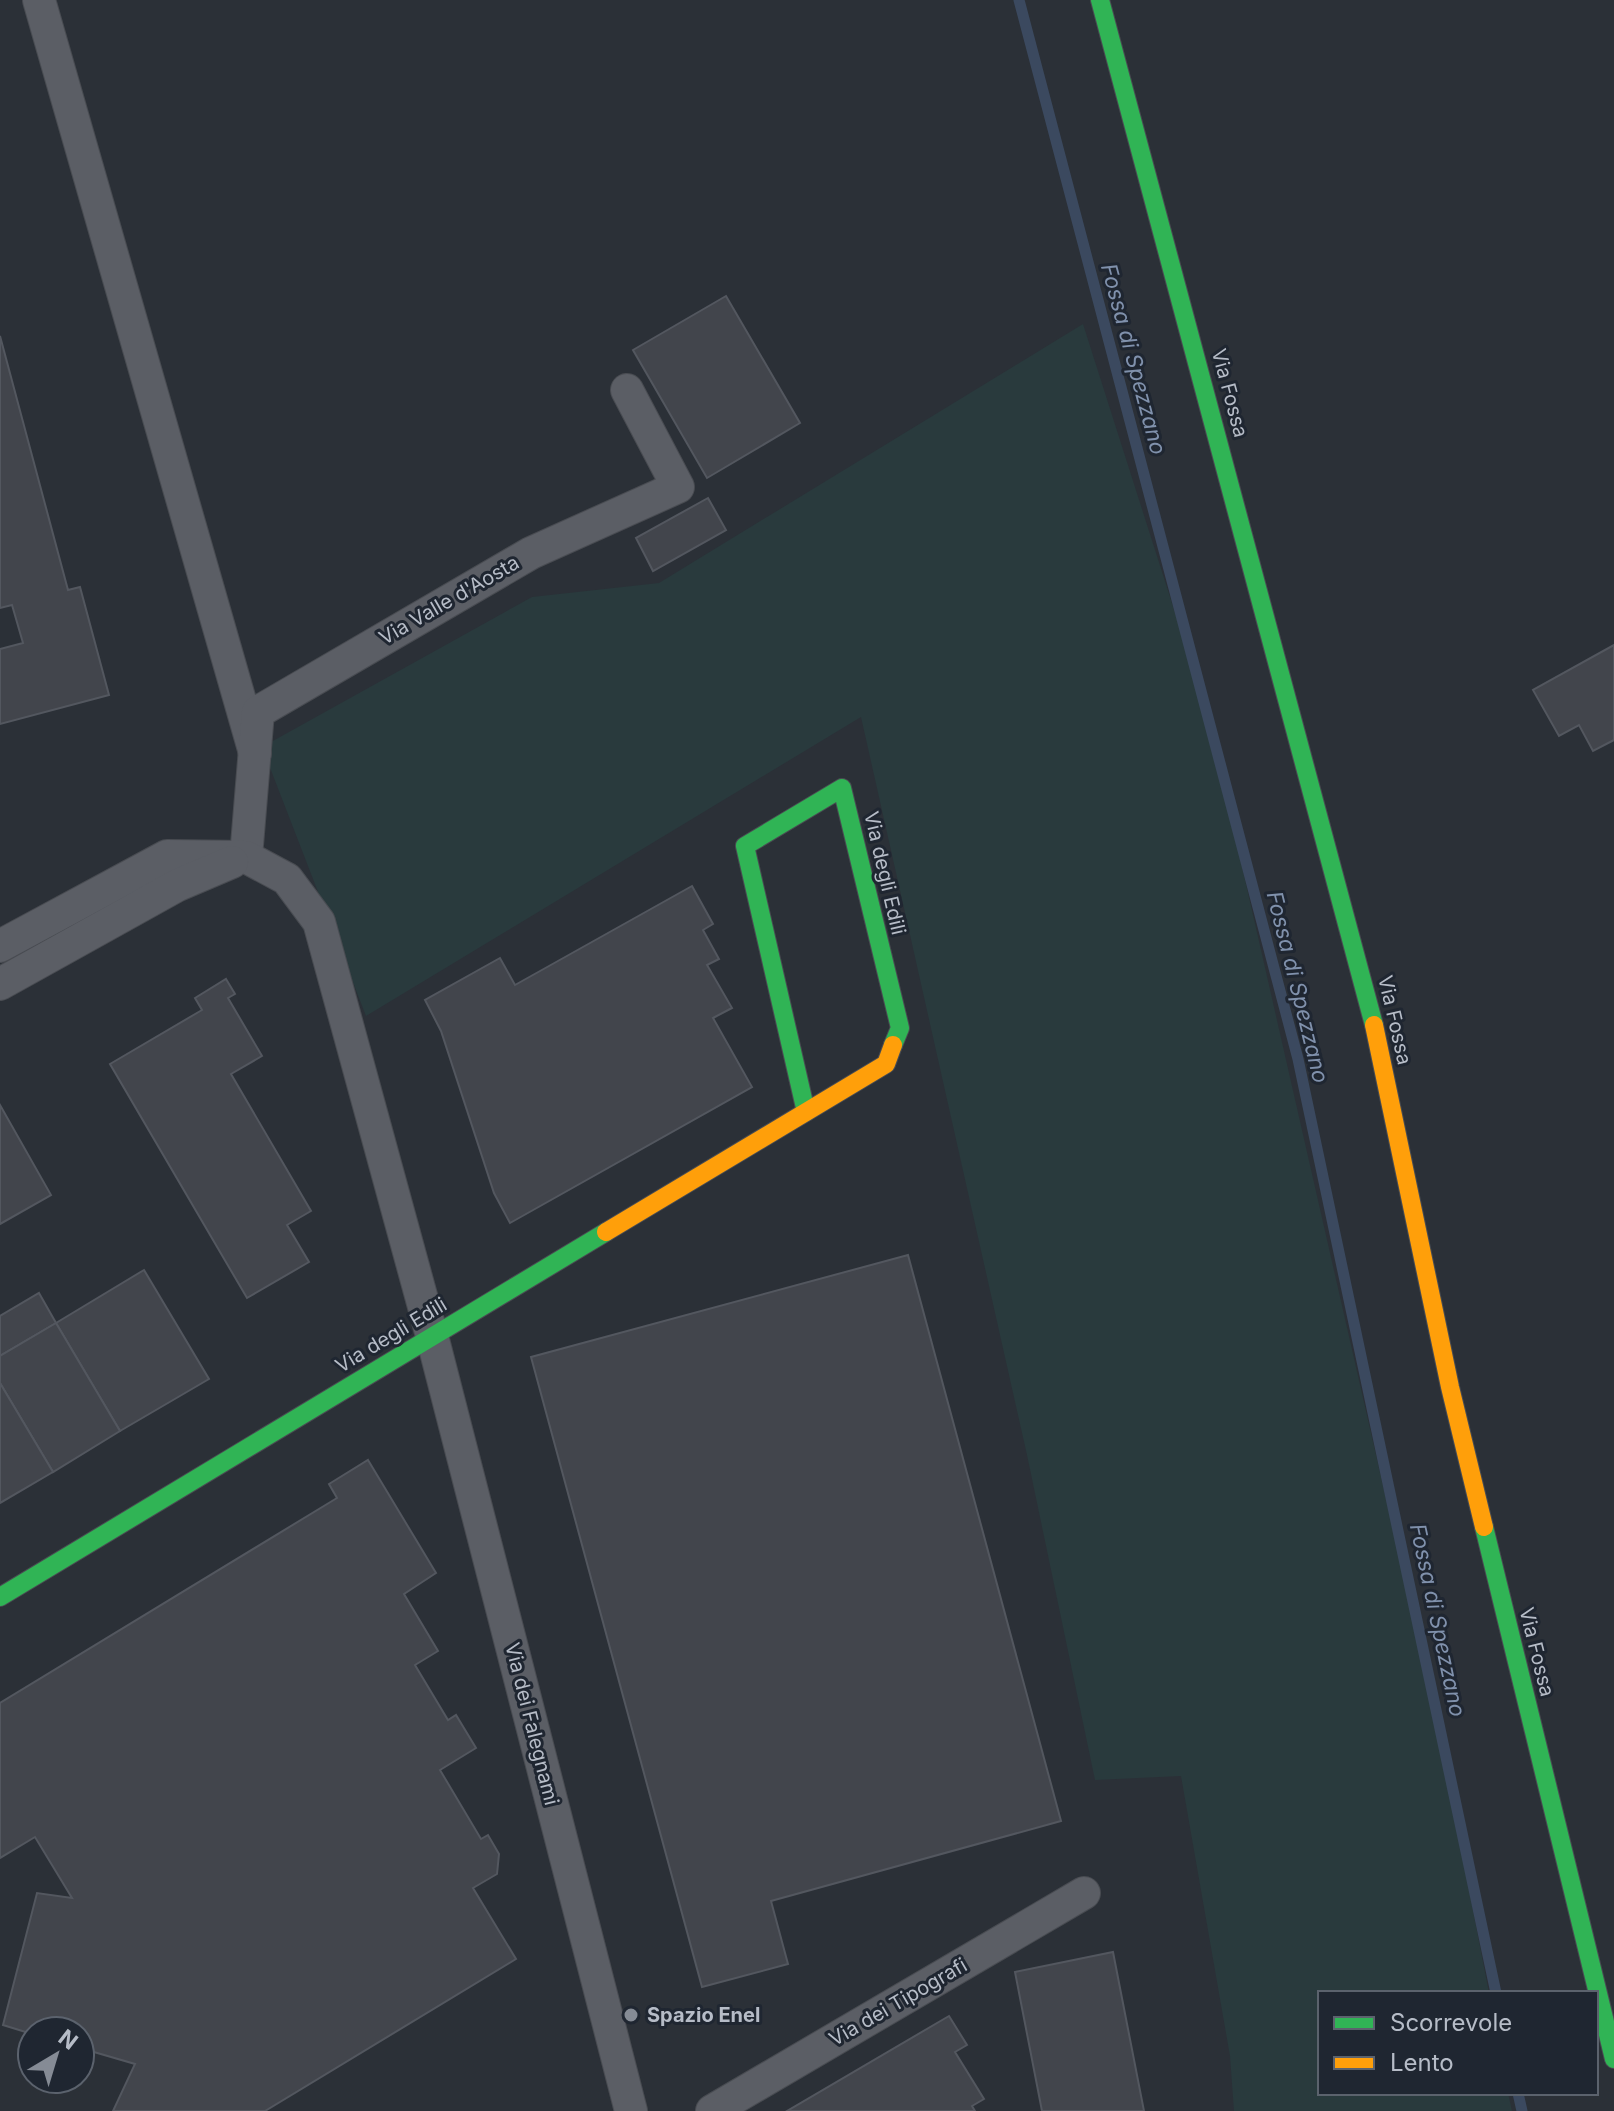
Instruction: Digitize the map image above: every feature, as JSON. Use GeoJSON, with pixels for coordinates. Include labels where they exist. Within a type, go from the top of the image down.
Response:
{"type":"FeatureCollection","features":[{"type":"Feature","properties":{"kind":"street"},"geometry":{"type":"LineString","coordinates":[[39,0],[255,753]]}},
{"type":"Feature","properties":{"kind":"street","name":"Via Fossa"},"geometry":{"type":"LineString","coordinates":[[1100,0],[1376,1031],[1450,1387],[1597,1991]]}},
{"type":"Feature","properties":{"kind":"street","name":"Via Valle d'Aosta"},"geometry":{"type":"LineString","coordinates":[[246,857],[258,712],[531,553],[678,487],[627,390]]}},
{"type":"Feature","properties":{"kind":"street","name":"Via degli Edili"},"geometry":{"type":"LineString","coordinates":[[0,1597],[886,1064],[900,1028],[842,788],[745,846],[806,1112]]}},
{"type":"Feature","properties":{"kind":"street"},"geometry":{"type":"LineString","coordinates":[[0,946],[167,856],[246,857],[287,879],[319,922],[432,1336]]}},
{"type":"Feature","properties":{"kind":"street"},"geometry":{"type":"LineString","coordinates":[[0,984],[178,885],[246,857]]}},
{"type":"Feature","properties":{"kind":"street","name":"Via dei Falegnami"},"geometry":{"type":"LineString","coordinates":[[432,1336],[631,2111]]}},
{"type":"Feature","properties":{"kind":"street","name":"Via dei Tipografi"},"geometry":{"type":"LineString","coordinates":[[712,2111],[1084,1893]]}},
{"type":"Feature","properties":{"kind":"street","name":"Via Fossa"},"geometry":{"type":"LineString","coordinates":[[1598,1993],[1614,2059]]}},
{"type":"Feature","properties":{"kind":"shaded area"},"geometry":{"type":"Polygon","coordinates":[[[1083,324],[1207,713],[1435,1714],[1489,1991],[1318,1991],[1318,2095],[1508,2095],[1512,2111],[1234,2111],[1230,2056],[1181,1776],[1095,1780],[1027,1455],[861,717],[366,1016],[262,747],[532,597],[659,583],[1083,324]]]}},
{"type":"Feature","properties":{"kind":"building"},"geometry":{"type":"Polygon","coordinates":[[[726,296],[800,423],[707,478],[633,350],[726,296]]]}},
{"type":"Feature","properties":{"kind":"building"},"geometry":{"type":"Polygon","coordinates":[[[0,336],[68,590],[80,587],[109,695],[0,724],[0,649],[23,643],[12,605],[0,608],[0,336]]]}},
{"type":"Feature","properties":{"kind":"building"},"geometry":{"type":"Polygon","coordinates":[[[708,498],[726,530],[653,571],[636,538],[708,498]]]}},
{"type":"Feature","properties":{"kind":"building"},"geometry":{"type":"Polygon","coordinates":[[[1614,645],[1614,740],[1593,751],[1579,725],[1559,736],[1533,690],[1614,645]]]}},
{"type":"Feature","properties":{"kind":"building"},"geometry":{"type":"Polygon","coordinates":[[[692,886],[713,924],[703,930],[719,959],[707,965],[732,1008],[713,1018],[752,1087],[510,1223],[494,1193],[441,1031],[425,1000],[500,958],[515,985],[692,886]]]}},
{"type":"Feature","properties":{"kind":"building"},"geometry":{"type":"Polygon","coordinates":[[[226,979],[235,994],[228,998],[262,1056],[231,1074],[311,1211],[287,1225],[309,1262],[247,1298],[110,1064],[202,1010],[195,998],[226,979]]]}},
{"type":"Feature","properties":{"kind":"building"},"geometry":{"type":"Polygon","coordinates":[[[0,1105],[51,1195],[0,1224],[0,1105]]]}},
{"type":"Feature","properties":{"kind":"building"},"geometry":{"type":"Polygon","coordinates":[[[908,1255],[1061,1821],[771,1901],[788,1964],[702,1987],[531,1357],[908,1255]]]}},
{"type":"Feature","properties":{"kind":"building"},"geometry":{"type":"Polygon","coordinates":[[[144,1270],[209,1379],[120,1431],[56,1323],[144,1270]]]}},
{"type":"Feature","properties":{"kind":"building"},"geometry":{"type":"Polygon","coordinates":[[[39,1293],[56,1323],[0,1356],[0,1316],[39,1293]]]}},
{"type":"Feature","properties":{"kind":"building"},"geometry":{"type":"Polygon","coordinates":[[[56,1323],[120,1431],[53,1472],[0,1383],[0,1356],[56,1323]]]}},
{"type":"Feature","properties":{"kind":"building"},"geometry":{"type":"Polygon","coordinates":[[[0,1383],[53,1472],[0,1503],[0,1383]]]}},
{"type":"Feature","properties":{"kind":"building"},"geometry":{"type":"Polygon","coordinates":[[[368,1460],[436,1573],[404,1594],[438,1651],[415,1665],[448,1720],[456,1715],[476,1748],[440,1770],[481,1839],[488,1835],[499,1854],[497,1874],[473,1888],[516,1959],[265,2111],[113,2111],[135,2064],[96,2053],[96,2015],[16,2015],[16,2029],[3,2025],[37,1893],[72,1898],[35,1837],[0,1858],[0,1703],[337,1498],[329,1484],[368,1460]]]}},
{"type":"Feature","properties":{"kind":"building"},"geometry":{"type":"Polygon","coordinates":[[[1113,1952],[1144,2111],[1042,2111],[1015,1972],[1113,1952]]]}},
{"type":"Feature","properties":{"kind":"building"},"geometry":{"type":"Polygon","coordinates":[[[949,2016],[967,2045],[955,2052],[984,2099],[972,2106],[975,2111],[787,2111],[949,2016]]]}},
{"type":"Feature","properties":{"kind":"waterway","name":"Fossa di Spezzano"},"geometry":{"type":"LineString","coordinates":[[1019,0],[1298,1059],[1496,1991]]}},
{"type":"Feature","properties":{"kind":"waterway","name":"Fossa di Spezzano"},"geometry":{"type":"LineString","coordinates":[[1518,2095],[1522,2111]]}},
{"type":"Feature","properties":{"kind":"traffic: fast"},"geometry":{"type":"LineString","coordinates":[[1100,0],[1374,1025]]}},
{"type":"Feature","properties":{"kind":"traffic: fast"},"geometry":{"type":"LineString","coordinates":[[806,1112],[745,846],[842,788],[900,1028],[893,1045]]}},
{"type":"Feature","properties":{"kind":"traffic: fast"},"geometry":{"type":"LineString","coordinates":[[0,1597],[606,1232]]}},
{"type":"Feature","properties":{"kind":"traffic: fast"},"geometry":{"type":"LineString","coordinates":[[1484,1527],[1597,1991]]}},
{"type":"Feature","properties":{"kind":"traffic: fast"},"geometry":{"type":"LineString","coordinates":[[1598,1994],[1614,2059]]}},
{"type":"Feature","properties":{"kind":"traffic: slow"},"geometry":{"type":"LineString","coordinates":[[1374,1025],[1450,1387],[1484,1527]]}},
{"type":"Feature","properties":{"kind":"traffic: slow"},"geometry":{"type":"LineString","coordinates":[[606,1232],[886,1064],[893,1045]]}},
{"type":"Feature","properties":{"kind":"place","name":"Spazio Enel"},"geometry":{"type":"Point","coordinates":[631,2015]}}]}
